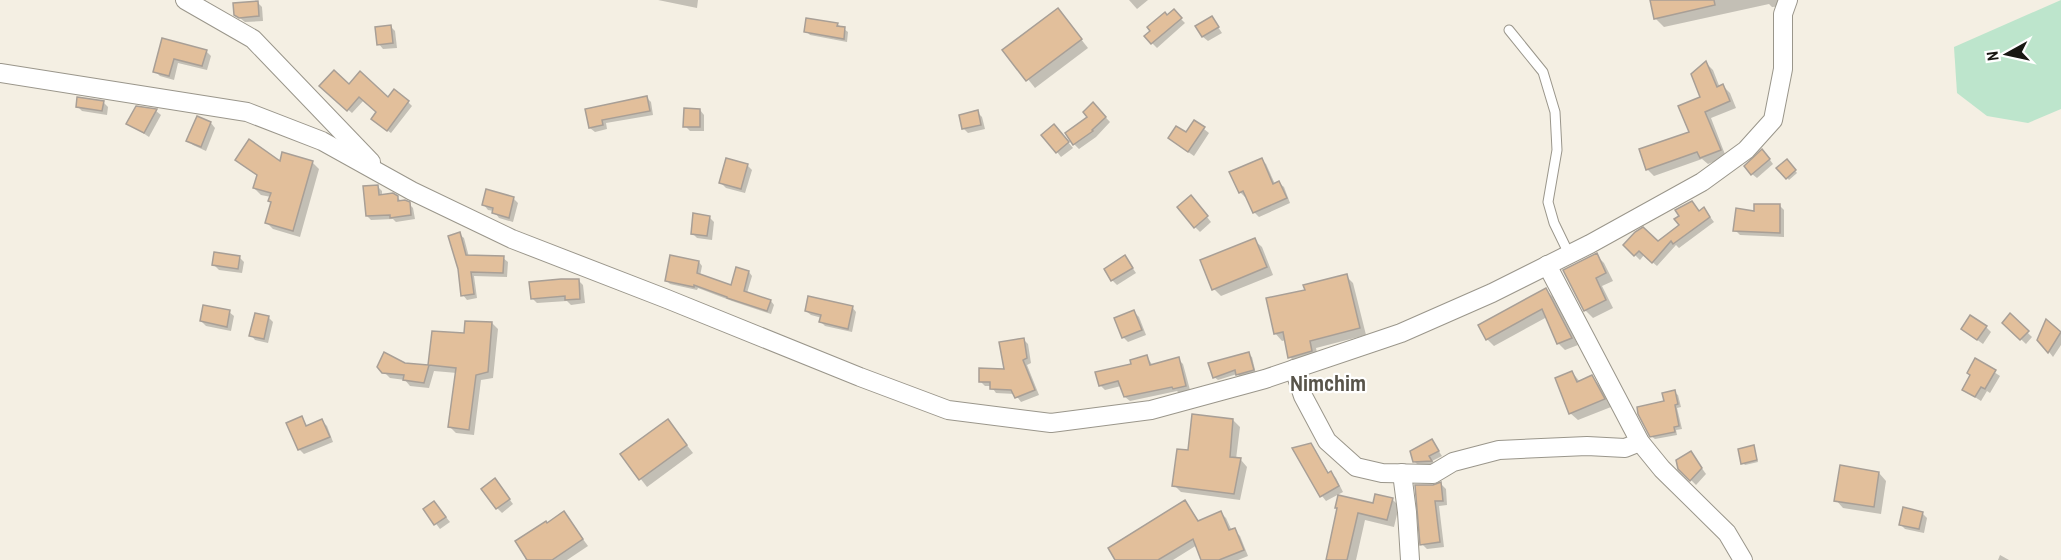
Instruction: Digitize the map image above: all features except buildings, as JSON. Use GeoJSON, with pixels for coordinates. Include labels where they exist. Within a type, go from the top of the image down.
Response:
{"type":"FeatureCollection","features":[{"type":"Feature","properties":{"kind":"street"},"geometry":{"type":"LineString","coordinates":[[185,0],[253,39],[382,174]]}},
{"type":"Feature","properties":{"kind":"street"},"geometry":{"type":"LineString","coordinates":[[0,73],[247,112],[322,141],[412,191],[512,239],[860,377],[948,410],[1051,423],[1151,410],[1294,369],[1401,333],[1491,293],[1569,254],[1702,182],[1746,150],[1773,120],[1783,69],[1783,14],[1788,0]]}},
{"type":"Feature","properties":{"kind":"street"},"geometry":{"type":"LineString","coordinates":[[1547,265],[1640,442],[1662,469],[1727,533],[1743,560]]}},
{"type":"Feature","properties":{"kind":"street"},"geometry":{"type":"LineString","coordinates":[[1294,369],[1303,396],[1327,441],[1356,467],[1382,473],[1433,474],[1454,462],[1499,450],[1587,446],[1625,448],[1640,442]]}},
{"type":"Feature","properties":{"kind":"street"},"geometry":{"type":"LineString","coordinates":[[1402,473],[1410,560]]}},
{"type":"Feature","properties":{"kind":"lane"},"geometry":{"type":"LineString","coordinates":[[1509,30],[1543,72],[1555,112],[1557,150],[1548,202],[1554,223],[1569,254]]}},
{"type":"Feature","properties":{"kind":"green space"},"geometry":{"type":"Polygon","coordinates":[[[2061,0],[2061,109],[2028,123],[1987,116],[1957,93],[1954,47],[2061,0]]]}},
{"type":"Feature","properties":{"kind":"district","name":"Nimchim"},"geometry":{"type":"Point","coordinates":[1328,383]}}]}
